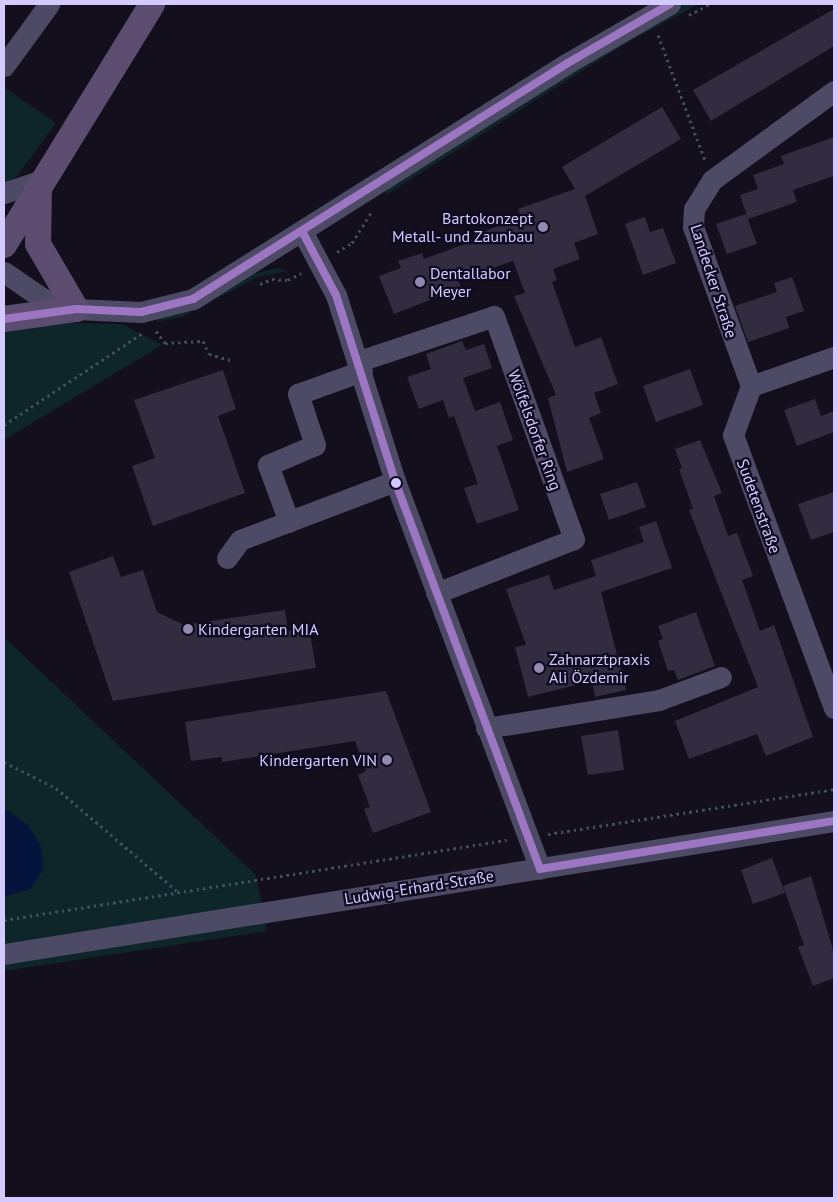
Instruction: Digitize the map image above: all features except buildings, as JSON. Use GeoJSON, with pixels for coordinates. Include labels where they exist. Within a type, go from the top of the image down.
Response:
{"type":"FeatureCollection","features":[{"type":"Feature","properties":{"kind":"main road"},"geometry":{"type":"LineString","coordinates":[[4,245],[152,4]]}},
{"type":"Feature","properties":{"kind":"main road"},"geometry":{"type":"LineString","coordinates":[[4,319],[76,309],[38,244],[42,184]]}},
{"type":"Feature","properties":{"kind":"street"},"geometry":{"type":"LineString","coordinates":[[4,66],[49,4]]}},
{"type":"Feature","properties":{"kind":"street"},"geometry":{"type":"LineString","coordinates":[[4,272],[42,298],[76,309],[141,312],[193,299],[304,233],[566,64],[670,4]]}},
{"type":"Feature","properties":{"kind":"street","name":"Landecker Straße"},"geometry":{"type":"LineString","coordinates":[[751,386],[693,227],[694,209],[712,180],[834,90]]}},
{"type":"Feature","properties":{"kind":"street"},"geometry":{"type":"LineString","coordinates":[[4,193],[42,184]]}},
{"type":"Feature","properties":{"kind":"street"},"geometry":{"type":"LineString","coordinates":[[304,233],[322,261],[360,366],[395,481],[540,869]]}},
{"type":"Feature","properties":{"kind":"street","name":"Wölfelsdorfer Ring"},"geometry":{"type":"LineString","coordinates":[[360,366],[494,316],[574,539],[436,593]]}},
{"type":"Feature","properties":{"kind":"street"},"geometry":{"type":"LineString","coordinates":[[751,386],[834,358]]}},
{"type":"Feature","properties":{"kind":"street"},"geometry":{"type":"LineString","coordinates":[[289,522],[268,465],[315,445],[298,394],[360,366]]}},
{"type":"Feature","properties":{"kind":"street","name":"Sudetenstraße"},"geometry":{"type":"LineString","coordinates":[[751,386],[733,435],[834,708]]}},
{"type":"Feature","properties":{"kind":"street"},"geometry":{"type":"LineString","coordinates":[[227,558],[240,540],[395,481]]}},
{"type":"Feature","properties":{"kind":"street"},"geometry":{"type":"LineString","coordinates":[[486,728],[659,700],[721,677]]}},
{"type":"Feature","properties":{"kind":"street","name":"Ludwig-Erhard-Straße"},"geometry":{"type":"LineString","coordinates":[[4,954],[540,869],[834,820]]}},
{"type":"Feature","properties":{"kind":"path"},"geometry":{"type":"LineString","coordinates":[[657,32],[712,180]]}},
{"type":"Feature","properties":{"kind":"path"},"geometry":{"type":"LineString","coordinates":[[156,331],[165,343],[203,341],[210,354],[230,360]]}},
{"type":"Feature","properties":{"kind":"path"},"geometry":{"type":"LineString","coordinates":[[4,425],[125,349],[143,333]]}},
{"type":"Feature","properties":{"kind":"path"},"geometry":{"type":"LineString","coordinates":[[4,762],[56,788],[176,891]]}},
{"type":"Feature","properties":{"kind":"path"},"geometry":{"type":"LineString","coordinates":[[4,920],[176,891],[834,789]]}},
{"type":"Feature","properties":{"kind":"green space"},"geometry":{"type":"Polygon","coordinates":[[[685,4],[699,4],[628,42],[386,195],[385,188],[621,39],[685,4]]]}},
{"type":"Feature","properties":{"kind":"green space"},"geometry":{"type":"Polygon","coordinates":[[[4,87],[56,123],[4,194],[4,87]]]}},
{"type":"Feature","properties":{"kind":"green space"},"geometry":{"type":"Polygon","coordinates":[[[278,268],[287,271],[258,277],[182,317],[156,322],[161,317],[203,304],[253,274],[278,268]]]}},
{"type":"Feature","properties":{"kind":"green space"},"geometry":{"type":"Polygon","coordinates":[[[4,303],[31,322],[122,324],[162,345],[4,440],[4,303]]]}},
{"type":"Feature","properties":{"kind":"green space"},"geometry":{"type":"Polygon","coordinates":[[[4,637],[256,875],[267,931],[4,971],[4,637]]]}},
{"type":"Feature","properties":{"kind":"water"},"geometry":{"type":"Polygon","coordinates":[[[4,808],[28,825],[41,846],[44,868],[31,889],[4,897],[4,808]]]}},
{"type":"Feature","properties":{"kind":"transit line"},"geometry":{"type":"LineString","coordinates":[[4,319],[76,309],[141,312],[193,299],[566,64],[670,4]]}},
{"type":"Feature","properties":{"kind":"transit line"},"geometry":{"type":"LineString","coordinates":[[303,233],[336,295],[395,481],[540,869]]}},
{"type":"Feature","properties":{"kind":"transit line"},"geometry":{"type":"LineString","coordinates":[[540,869],[834,821]]}},
{"type":"Feature","properties":{"kind":"place","name":"Bartokonzept Metall- und Zaunbau"},"geometry":{"type":"Point","coordinates":[543,227]}},
{"type":"Feature","properties":{"kind":"place","name":"Dentallabor Meyer"},"geometry":{"type":"Point","coordinates":[420,282]}},
{"type":"Feature","properties":{"kind":"place","name":"Kindergarten MIA"},"geometry":{"type":"Point","coordinates":[188,629]}},
{"type":"Feature","properties":{"kind":"place","name":"Zahnarztpraxis Ali Özdemir"},"geometry":{"type":"Point","coordinates":[539,668]}},
{"type":"Feature","properties":{"kind":"place","name":"Kindergarten VIN"},"geometry":{"type":"Point","coordinates":[387,760]}}]}
